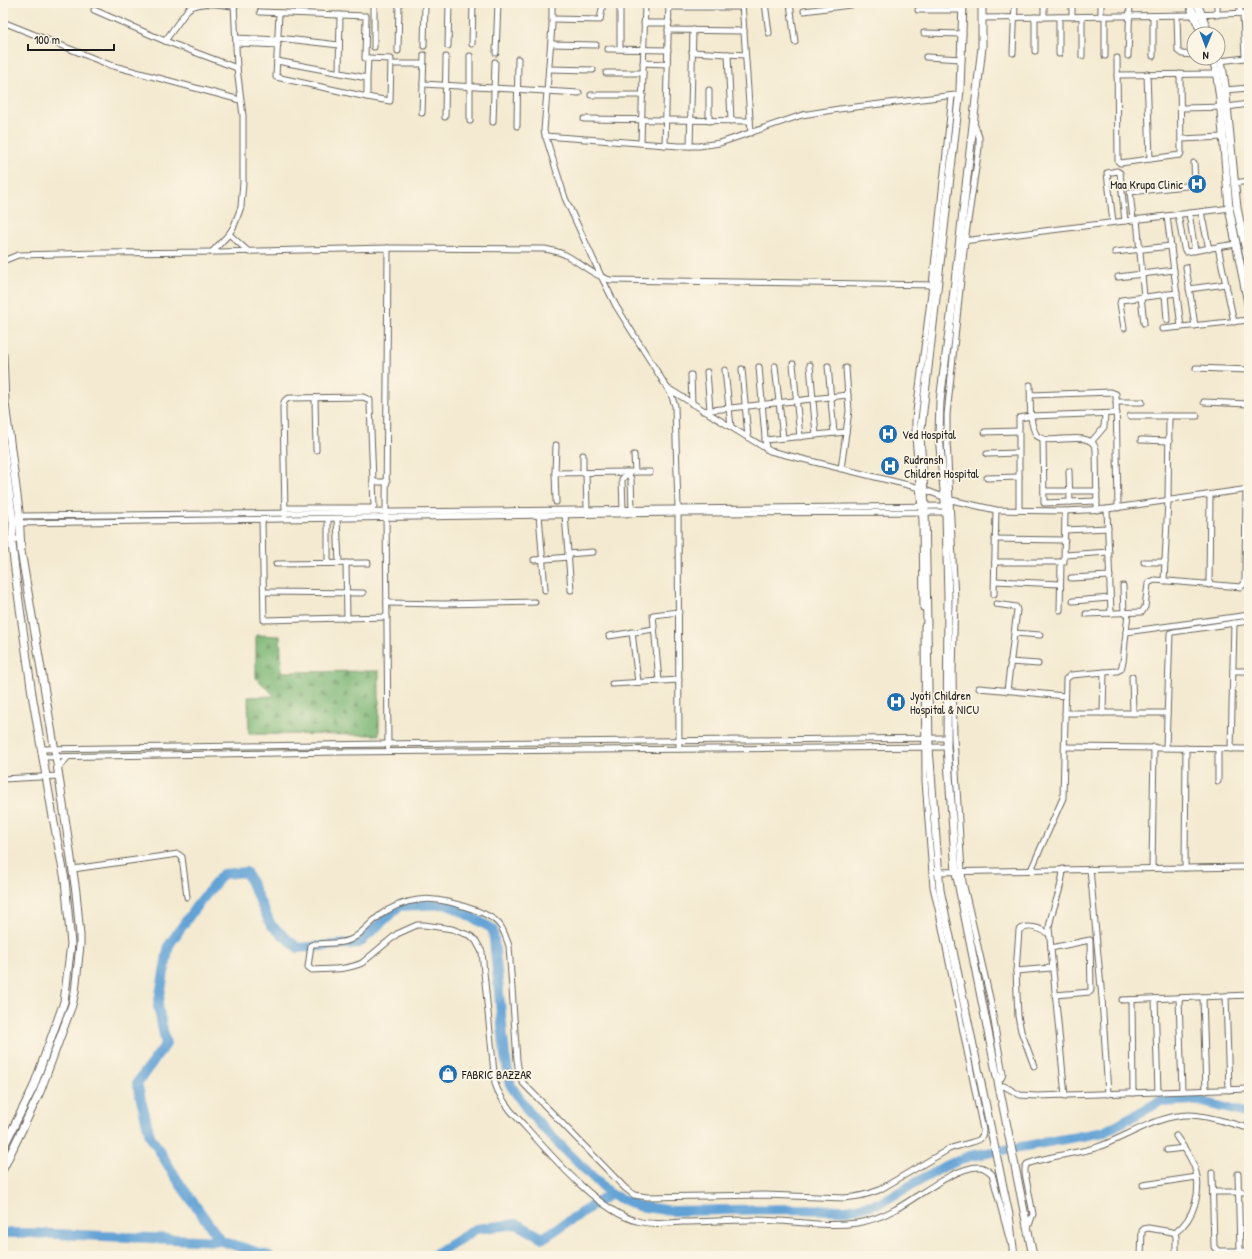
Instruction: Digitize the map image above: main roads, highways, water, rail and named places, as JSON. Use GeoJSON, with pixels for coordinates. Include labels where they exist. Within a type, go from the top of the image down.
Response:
{"type":"FeatureCollection","features":[{"type":"Feature","properties":{"kind":"main road"},"geometry":{"type":"LineString","coordinates":[[982,3],[982,47],[962,241],[940,401],[939,436],[947,504],[948,598],[946,738],[959,872],[998,1084],[1034,1256]]}},
{"type":"Feature","properties":{"kind":"main road"},"geometry":{"type":"LineString","coordinates":[[1189,3],[1204,26]]}},
{"type":"Feature","properties":{"kind":"main road"},"geometry":{"type":"LineString","coordinates":[[1197,3],[1197,15],[1200,26]]}},
{"type":"Feature","properties":{"kind":"main road"},"geometry":{"type":"LineString","coordinates":[[963,6],[962,59],[956,95],[920,437],[923,509],[926,739],[935,872],[942,898],[1009,1215],[1014,1256]]}},
{"type":"Feature","properties":{"kind":"main road"},"geometry":{"type":"LineString","coordinates":[[1217,66],[1234,183],[1233,208],[1249,265]]}},
{"type":"Feature","properties":{"kind":"main road"},"geometry":{"type":"LineString","coordinates":[[1219,66],[1225,90],[1223,137],[1233,208],[1236,244],[1246,278],[1249,308]]}},
{"type":"Feature","properties":{"kind":"main road"},"geometry":{"type":"LineString","coordinates":[[3,355],[5,403],[17,519],[17,587],[43,757],[65,880],[71,944],[64,1002],[33,1088],[3,1148]]}},
{"type":"Feature","properties":{"kind":"main road"},"geometry":{"type":"LineString","coordinates":[[3,444],[17,519]]}},
{"type":"Feature","properties":{"kind":"main road"},"geometry":{"type":"LineString","coordinates":[[3,1169],[40,1092],[72,1005],[75,992],[80,945],[72,869],[56,757],[21,551],[17,539]]}},
{"type":"Feature","properties":{"kind":"main road"},"geometry":{"type":"LineString","coordinates":[[71,944],[80,945]]}},
{"type":"Feature","properties":{"kind":"waterway"},"geometry":{"type":"LineString","coordinates":[[3,1233],[221,1241],[180,1184],[150,1136],[137,1083],[166,1044],[158,1006],[169,945],[195,908],[223,874],[246,872],[271,925],[298,948],[359,943],[399,906],[448,904],[493,929],[505,1056],[511,1086],[529,1112],[549,1134],[610,1194],[638,1206],[672,1211],[791,1209],[847,1210],[880,1203],[945,1166],[970,1156],[1104,1132],[1159,1102],[1195,1100],[1249,1114]]}},
{"type":"Feature","properties":{"kind":"waterway"},"geometry":{"type":"LineString","coordinates":[[432,1256],[476,1229],[517,1224],[543,1238],[610,1194]]}},
{"type":"Feature","properties":{"kind":"waterway"},"geometry":{"type":"LineString","coordinates":[[221,1241],[270,1256]]}},
{"type":"Feature","properties":{"kind":"place","name":"Maa Krupa Clinic"},"geometry":{"type":"Point","coordinates":[1197,184]}},
{"type":"Feature","properties":{"kind":"place","name":"Ved Hospital"},"geometry":{"type":"Point","coordinates":[888,434]}},
{"type":"Feature","properties":{"kind":"place","name":"Rudransh Children Hospital"},"geometry":{"type":"Point","coordinates":[890,466]}},
{"type":"Feature","properties":{"kind":"place","name":"Jyoti Children Hospital & NICU"},"geometry":{"type":"Point","coordinates":[896,702]}},
{"type":"Feature","properties":{"kind":"place","name":"FABRIC BAZZAR"},"geometry":{"type":"Point","coordinates":[448,1074]}}]}
